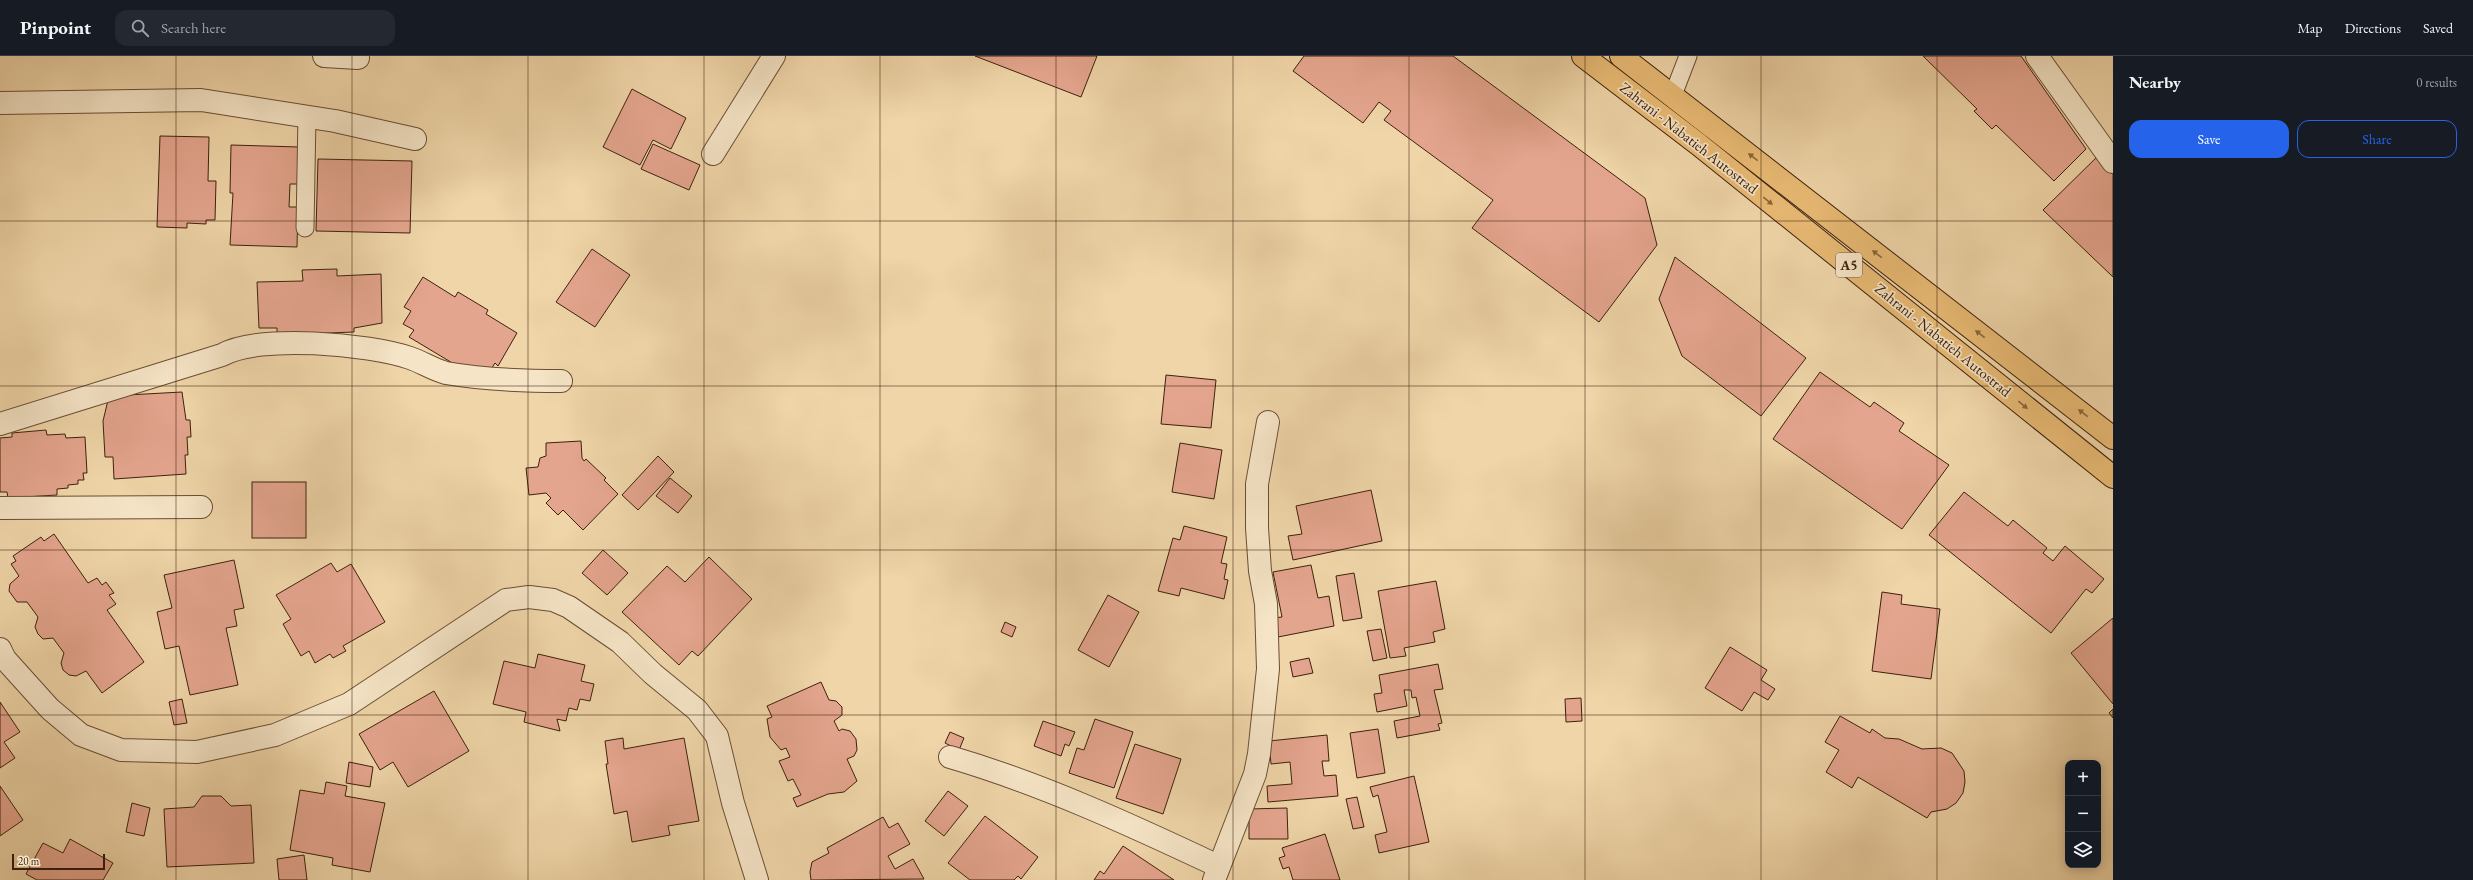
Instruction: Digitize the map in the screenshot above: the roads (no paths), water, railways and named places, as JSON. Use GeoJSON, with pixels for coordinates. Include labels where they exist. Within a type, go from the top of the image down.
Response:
{"type":"FeatureCollection","features":[{"type":"Feature","properties":{"kind":"highway","name":"Zahrani - Nabatieh Autostrad"},"geometry":{"type":"LineString","coordinates":[[1583,56],[1704,149],[2113,477]]}},
{"type":"Feature","properties":{"kind":"highway","name":"Zahrani - Nabatieh Autostrad"},"geometry":{"type":"LineString","coordinates":[[1622,56],[2113,438]]}},
{"type":"Feature","properties":{"kind":"street"},"geometry":{"type":"LineString","coordinates":[[324,56],[358,58]]}},
{"type":"Feature","properties":{"kind":"street"},"geometry":{"type":"LineString","coordinates":[[713,154],[774,56]]}},
{"type":"Feature","properties":{"kind":"street"},"geometry":{"type":"LineString","coordinates":[[2037,56],[2113,162]]}},
{"type":"Feature","properties":{"kind":"street"},"geometry":{"type":"LineString","coordinates":[[0,103],[201,100],[307,116],[415,139]]}},
{"type":"Feature","properties":{"kind":"street"},"geometry":{"type":"LineString","coordinates":[[0,424],[222,354],[234,348],[264,344],[337,345],[376,350],[410,358],[444,372],[492,380],[561,381]]}},
{"type":"Feature","properties":{"kind":"street"},"geometry":{"type":"LineString","coordinates":[[950,757],[991,769],[1123,822],[1216,873],[1255,774],[1259,754],[1268,669],[1266,604],[1260,571],[1257,528],[1257,484],[1268,422]]}},
{"type":"Feature","properties":{"kind":"street"},"geometry":{"type":"LineString","coordinates":[[0,508],[201,507]]}},
{"type":"Feature","properties":{"kind":"street"},"geometry":{"type":"LineString","coordinates":[[0,649],[6,659],[50,709],[80,736],[121,750],[197,752],[275,735],[349,704],[506,600],[529,597],[553,600],[569,607],[620,642],[653,674],[698,710],[717,736],[733,803],[757,880]]}},
{"type":"Feature","properties":{"kind":"lane"},"geometry":{"type":"LineString","coordinates":[[1673,95],[1688,56]]}},
{"type":"Feature","properties":{"kind":"lane"},"geometry":{"type":"LineString","coordinates":[[305,228],[307,116]]}}]}
